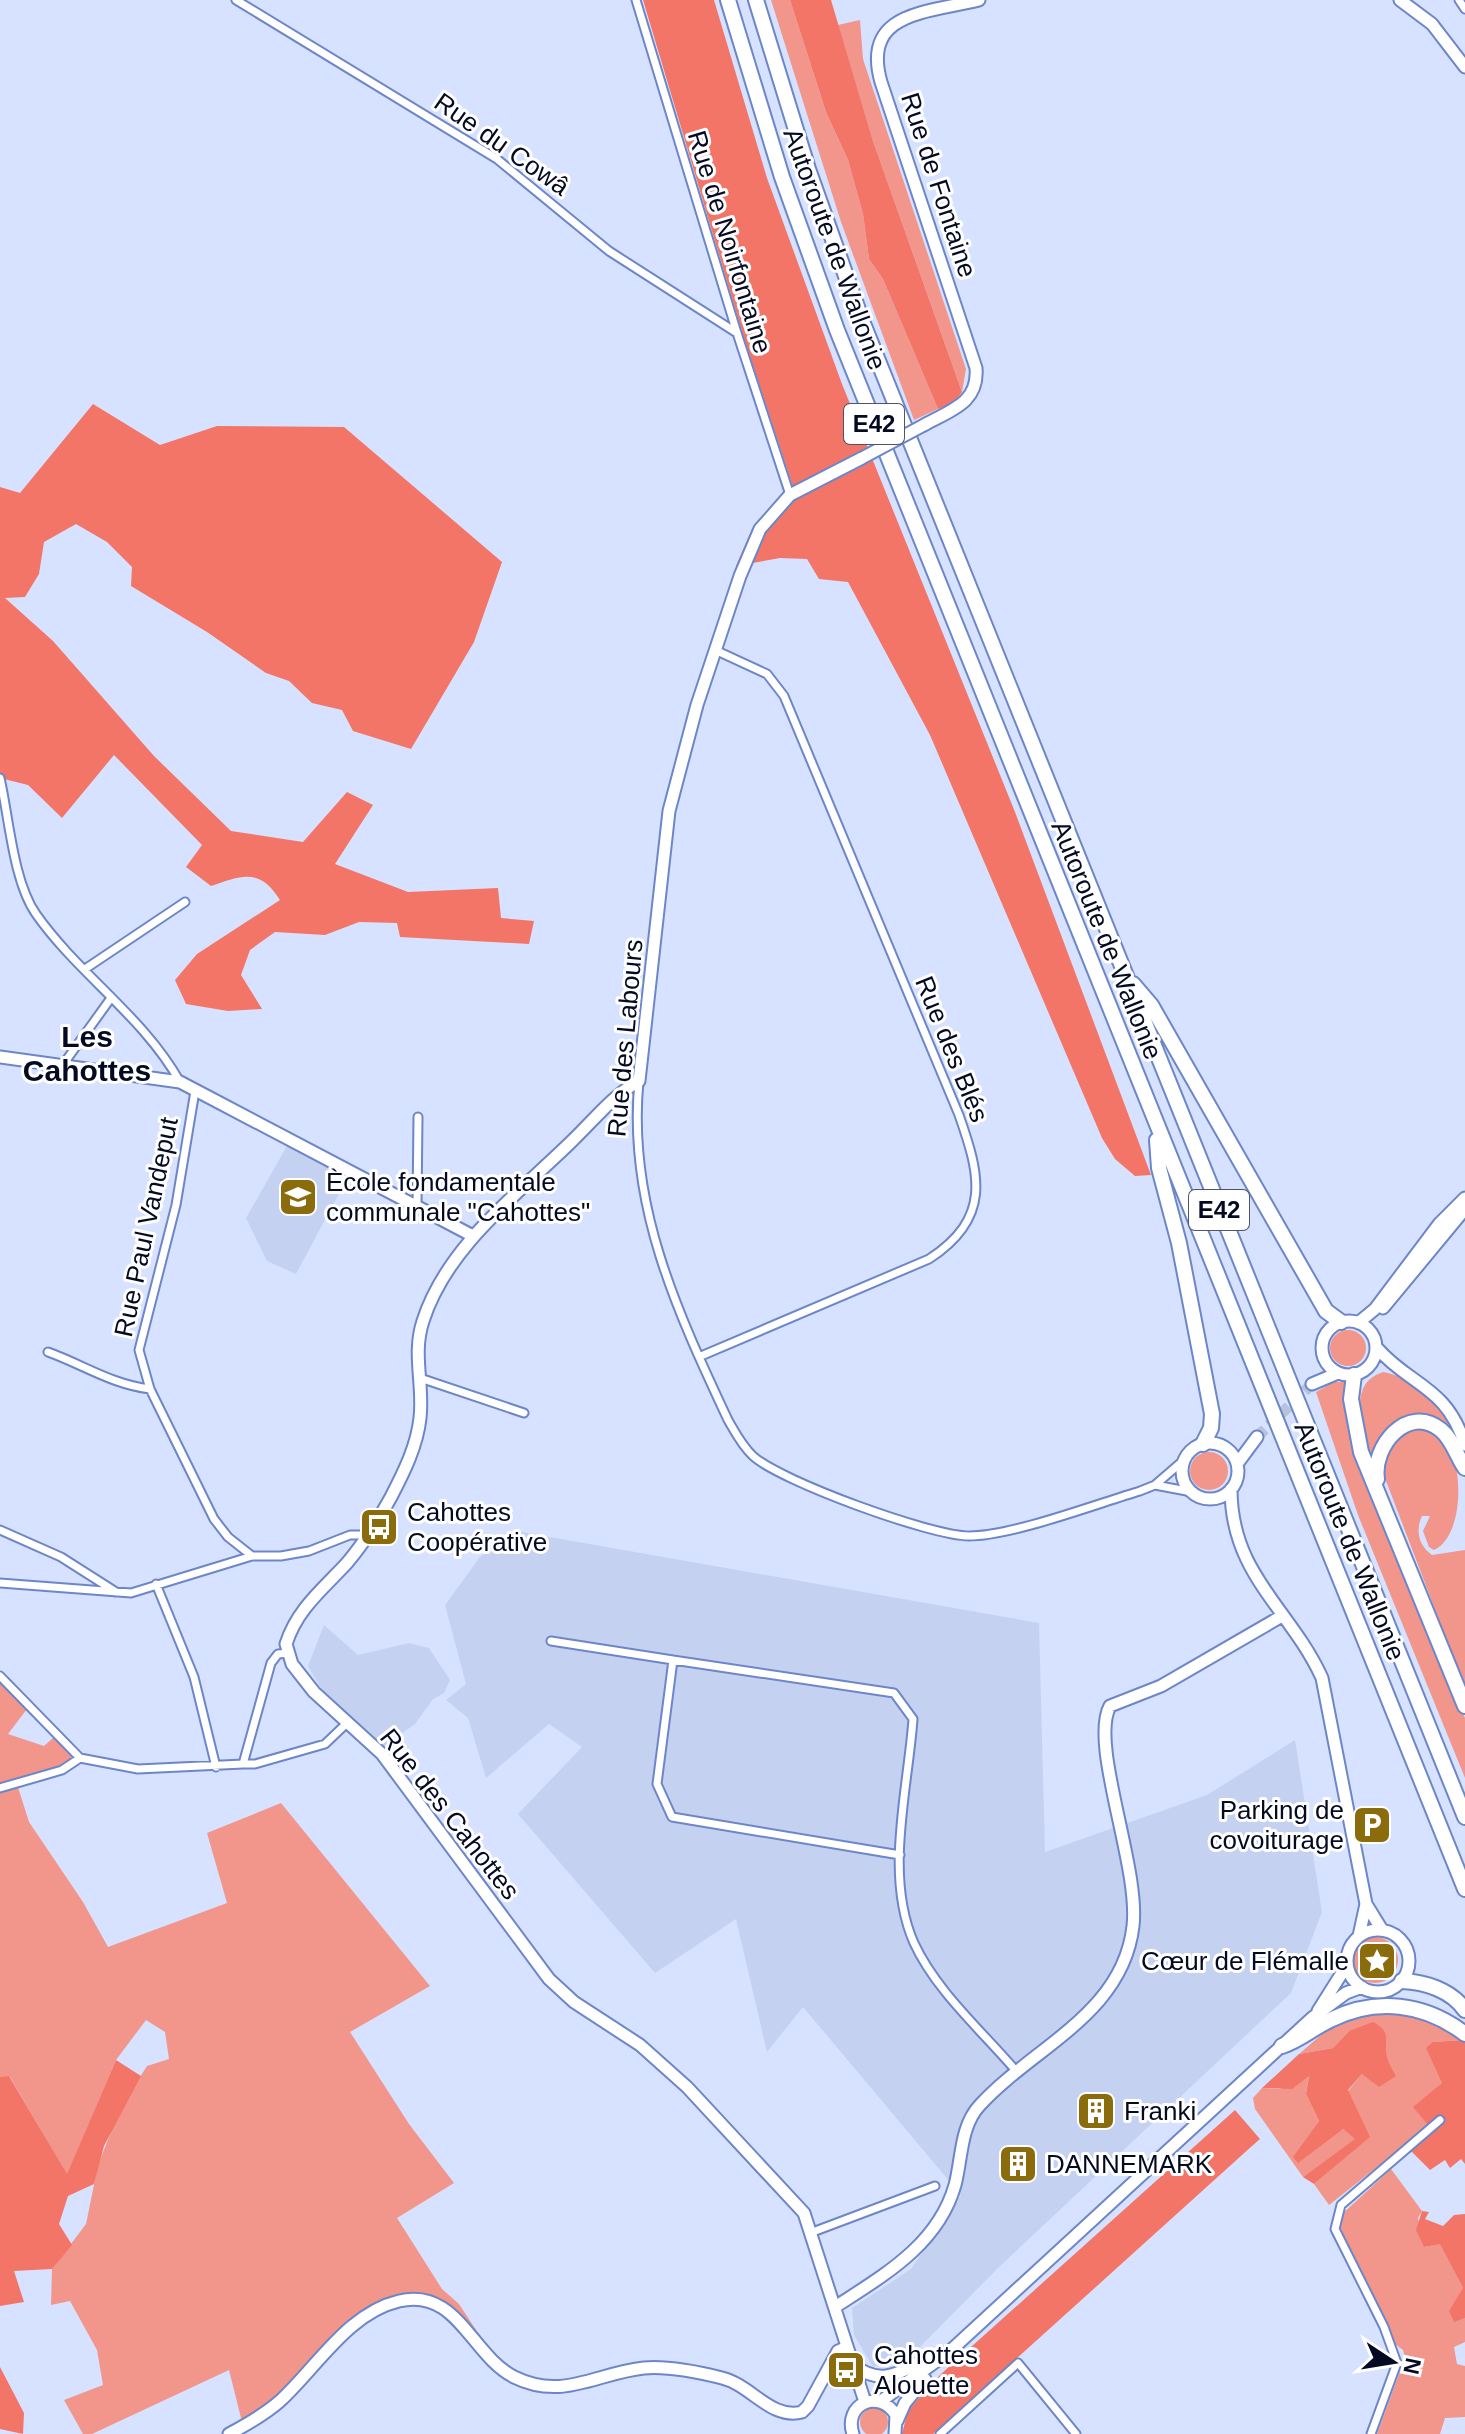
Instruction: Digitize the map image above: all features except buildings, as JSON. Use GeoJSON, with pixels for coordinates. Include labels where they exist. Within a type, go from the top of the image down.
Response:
{"type":"FeatureCollection","features":[{"type":"Feature","properties":{"kind":"highway","name":"Autoroute de Wallonie"},"geometry":{"type":"LineString","coordinates":[[728,0],[782,177],[837,330],[1465,1889]]}},
{"type":"Feature","properties":{"kind":"highway","name":"Autoroute de Wallonie"},"geometry":{"type":"LineString","coordinates":[[756,0],[808,169],[862,321],[1465,1817]]}},
{"type":"Feature","properties":{"kind":"highway"},"geometry":{"type":"LineString","coordinates":[[1123,973],[1151,1005],[1326,1311],[1341,1322]]}},
{"type":"Feature","properties":{"kind":"highway"},"geometry":{"type":"LineString","coordinates":[[1156,1124],[1159,1168],[1184,1269],[1212,1414],[1211,1428],[1203,1444]]}},
{"type":"Feature","properties":{"kind":"highway"},"geometry":{"type":"LineString","coordinates":[[1360,1373],[1354,1421],[1361,1452],[1465,1706]]}},
{"type":"Feature","properties":{"kind":"highway"},"geometry":{"type":"LineString","coordinates":[[1379,1499],[1376,1460],[1388,1437],[1407,1424],[1429,1424],[1438,1428],[1454,1445],[1465,1468]]}},
{"type":"Feature","properties":{"kind":"highway"},"geometry":{"type":"LineString","coordinates":[[1402,1981],[1440,1990],[1465,2010]]}},
{"type":"Feature","properties":{"kind":"highway"},"geometry":{"type":"LineString","coordinates":[[1282,2046],[1299,2041],[1348,2012],[1389,2004],[1430,2014],[1465,2034]]}},
{"type":"Feature","properties":{"kind":"street","name":"Rue du Cowâ"},"geometry":{"type":"LineString","coordinates":[[236,0],[497,159],[609,251],[737,333]]}},
{"type":"Feature","properties":{"kind":"street","name":"Rue de Noirfontaine"},"geometry":{"type":"LineString","coordinates":[[636,0],[737,333],[790,495]]}},
{"type":"Feature","properties":{"kind":"street","name":"Rue de Fontaine"},"geometry":{"type":"LineString","coordinates":[[924,425],[972,397],[977,384],[976,368],[881,82],[875,62],[877,45],[891,24],[979,0]]}},
{"type":"Feature","properties":{"kind":"street"},"geometry":{"type":"LineString","coordinates":[[1400,0],[1432,24],[1465,67]]}},
{"type":"Feature","properties":{"kind":"street"},"geometry":{"type":"LineString","coordinates":[[1459,0],[1465,9]]}},
{"type":"Feature","properties":{"kind":"street","name":"Rue des Labours"},"geometry":{"type":"LineString","coordinates":[[924,425],[790,495],[760,529],[715,650],[679,763],[669,811],[636,1128],[639,1168],[650,1231],[728,1420],[740,1441],[763,1463],[800,1483],[949,1534],[968,1536],[997,1532],[1155,1485],[1184,1460]]}},
{"type":"Feature","properties":{"kind":"street","name":"Rue des Blés"},"geometry":{"type":"LineString","coordinates":[[701,1356],[929,1259],[959,1233],[971,1213],[977,1189],[977,1167],[959,1115],[784,696],[767,674],[715,650]]}},
{"type":"Feature","properties":{"kind":"street"},"geometry":{"type":"LineString","coordinates":[[0,778],[17,864],[31,904],[148,1038],[180,1082],[473,1236]]}},
{"type":"Feature","properties":{"kind":"street"},"geometry":{"type":"LineString","coordinates":[[85,969],[185,902]]}},
{"type":"Feature","properties":{"kind":"street"},"geometry":{"type":"LineString","coordinates":[[62,1066],[111,998]]}},
{"type":"Feature","properties":{"kind":"street"},"geometry":{"type":"LineString","coordinates":[[0,1057],[180,1082]]}},
{"type":"Feature","properties":{"kind":"street"},"geometry":{"type":"LineString","coordinates":[[243,1764],[271,1663],[278,1654],[289,1653],[286,1644],[291,1627],[304,1607],[349,1560],[367,1535],[411,1456],[421,1416],[417,1349],[427,1312],[441,1280],[473,1236],[591,1123],[614,1095],[639,1081]]}},
{"type":"Feature","properties":{"kind":"street","name":"Rue Paul Vandeput"},"geometry":{"type":"LineString","coordinates":[[195,1091],[170,1228],[139,1350],[150,1389],[214,1519],[228,1537],[252,1556]]}},
{"type":"Feature","properties":{"kind":"street"},"geometry":{"type":"LineString","coordinates":[[417,1206],[418,1117]]}},
{"type":"Feature","properties":{"kind":"street"},"geometry":{"type":"LineString","coordinates":[[1338,1373],[1325,1361],[1322,1343],[1326,1334],[1341,1322],[1358,1323],[1368,1318],[1439,1224],[1465,1198]]}},
{"type":"Feature","properties":{"kind":"street"},"geometry":{"type":"LineString","coordinates":[[1465,1209],[1448,1225],[1378,1313],[1372,1333],[1377,1348],[1396,1367],[1411,1374],[1436,1396],[1457,1426],[1465,1445]]}},
{"type":"Feature","properties":{"kind":"street"},"geometry":{"type":"LineString","coordinates":[[1358,1323],[1372,1333]]}},
{"type":"Feature","properties":{"kind":"street"},"geometry":{"type":"LineString","coordinates":[[1360,1373],[1377,1348]]}},
{"type":"Feature","properties":{"kind":"street"},"geometry":{"type":"LineString","coordinates":[[48,1352],[85,1366],[119,1385],[150,1389]]}},
{"type":"Feature","properties":{"kind":"street"},"geometry":{"type":"LineString","coordinates":[[1325,1361],[1312,1384],[1338,1373],[1396,1367]]}},
{"type":"Feature","properties":{"kind":"street"},"geometry":{"type":"LineString","coordinates":[[417,1377],[524,1411]]}},
{"type":"Feature","properties":{"kind":"street"},"geometry":{"type":"LineString","coordinates":[[1231,1514],[1192,1492],[1183,1478],[1184,1460],[1188,1453],[1203,1444],[1228,1450],[1253,1441],[1237,1464],[1231,1489],[1231,1514],[1250,1568],[1282,1616],[1307,1646],[1322,1678],[1366,1904],[1382,1930],[1399,1938],[1408,1951],[1409,1967],[1402,1981],[1383,1991],[1362,1987],[1352,1978],[1347,1965]]}},
{"type":"Feature","properties":{"kind":"street"},"geometry":{"type":"LineString","coordinates":[[1228,1450],[1237,1464]]}},
{"type":"Feature","properties":{"kind":"street","name":"Rue des Labours"},"geometry":{"type":"LineString","coordinates":[[1155,1485],[1192,1492]]}},
{"type":"Feature","properties":{"kind":"street"},"geometry":{"type":"LineString","coordinates":[[1208,1499],[1231,1489]]}},
{"type":"Feature","properties":{"kind":"street"},"geometry":{"type":"LineString","coordinates":[[0,1530],[61,1557],[116,1592]]}},
{"type":"Feature","properties":{"kind":"street"},"geometry":{"type":"LineString","coordinates":[[0,1583],[131,1593],[252,1556],[295,1554],[350,1535],[367,1535]]}},
{"type":"Feature","properties":{"kind":"street"},"geometry":{"type":"LineString","coordinates":[[156,1584],[194,1677],[216,1767]]}},
{"type":"Feature","properties":{"kind":"street"},"geometry":{"type":"LineString","coordinates":[[835,2307],[903,2262],[937,2224],[955,2187],[965,2135],[977,2107],[1097,2006],[1113,1984],[1129,1943],[1134,1895],[1103,1739],[1110,1706],[1161,1686],[1282,1616]]}},
{"type":"Feature","properties":{"kind":"street"},"geometry":{"type":"LineString","coordinates":[[551,1641],[894,1693],[913,1719],[900,1855],[902,1904],[914,1943],[933,1974],[1017,2072]]}},
{"type":"Feature","properties":{"kind":"street","name":"Rue des Cahottes"},"geometry":{"type":"LineString","coordinates":[[289,1653],[292,1664],[314,1692],[382,1754],[549,1979],[574,2002],[640,2045],[687,2087],[804,2213],[865,2402]]}},
{"type":"Feature","properties":{"kind":"street"},"geometry":{"type":"LineString","coordinates":[[673,1660],[657,1784],[672,1817],[900,1855]]}},
{"type":"Feature","properties":{"kind":"street"},"geometry":{"type":"LineString","coordinates":[[0,1676],[80,1758],[138,1769],[255,1764],[325,1744],[346,1724]]}},
{"type":"Feature","properties":{"kind":"street"},"geometry":{"type":"LineString","coordinates":[[0,1788],[62,1770],[80,1758]]}},
{"type":"Feature","properties":{"kind":"street"},"geometry":{"type":"LineString","coordinates":[[1312,2018],[1334,1990],[1347,1965],[1350,1947],[1359,1936],[1366,1904]]}},
{"type":"Feature","properties":{"kind":"street"},"geometry":{"type":"LineString","coordinates":[[1359,1936],[1382,1930]]}},
{"type":"Feature","properties":{"kind":"street"},"geometry":{"type":"LineString","coordinates":[[896,2428],[912,2393],[949,2352],[1312,2018],[1346,1993],[1362,1987]]}},
{"type":"Feature","properties":{"kind":"street"},"geometry":{"type":"LineString","coordinates":[[1371,2434],[1397,2363],[1384,2327],[1335,2229],[1336,2219],[1341,2205],[1440,2120]]}},
{"type":"Feature","properties":{"kind":"street"},"geometry":{"type":"LineString","coordinates":[[810,2233],[935,2186]]}},
{"type":"Feature","properties":{"kind":"street"},"geometry":{"type":"LineString","coordinates":[[229,2434],[279,2401],[353,2325],[400,2301],[430,2301],[445,2308],[487,2358],[528,2383],[557,2387],[589,2384],[646,2368],[663,2369],[735,2382],[784,2414],[802,2412],[808,2406],[838,2351],[847,2347]]}},
{"type":"Feature","properties":{"kind":"street"},"geometry":{"type":"LineString","coordinates":[[853,2365],[870,2376],[891,2377],[927,2357],[949,2352]]}},
{"type":"Feature","properties":{"kind":"street"},"geometry":{"type":"LineString","coordinates":[[841,2434],[852,2428],[855,2410],[865,2402],[881,2401],[949,2352]]}},
{"type":"Feature","properties":{"kind":"street"},"geometry":{"type":"LineString","coordinates":[[940,2434],[1018,2363],[1076,2434]]}},
{"type":"Feature","properties":{"kind":"street"},"geometry":{"type":"LineString","coordinates":[[881,2401],[892,2409],[896,2428]]}},
{"type":"Feature","properties":{"kind":"shaded area"},"geometry":{"type":"Polygon","coordinates":[[[643,0],[714,0],[767,178],[842,384],[1015,812],[1151,1175],[1135,1176],[1115,1159],[1102,1138],[930,735],[848,582],[819,579],[807,559],[780,558],[736,566],[752,529],[792,484],[744,338],[643,0]]]}},
{"type":"Feature","properties":{"kind":"shaded area"},"geometry":{"type":"Polygon","coordinates":[[[771,0],[790,0],[826,112],[848,160],[863,214],[869,259],[883,279],[938,409],[914,420],[841,222],[771,0]]]}},
{"type":"Feature","properties":{"kind":"shaded area"},"geometry":{"type":"Polygon","coordinates":[[[790,0],[831,0],[873,141],[962,392],[954,403],[938,409],[883,279],[869,259],[863,214],[848,160],[826,112],[790,0]]]}},
{"type":"Feature","properties":{"kind":"shaded area"},"geometry":{"type":"Polygon","coordinates":[[[860,20],[863,59],[966,369],[962,392],[873,141],[838,25],[860,20]]]}},
{"type":"Feature","properties":{"kind":"shaded area"},"geometry":{"type":"Polygon","coordinates":[[[93,404],[160,445],[217,426],[344,427],[502,562],[474,642],[411,749],[353,731],[342,710],[312,703],[289,681],[266,673],[207,632],[131,586],[132,567],[107,542],[76,524],[44,542],[39,574],[25,597],[5,598],[53,641],[154,756],[231,831],[303,842],[347,792],[373,805],[335,864],[408,892],[498,888],[501,918],[534,921],[529,944],[400,937],[397,923],[359,922],[325,935],[275,932],[250,950],[241,975],[262,1009],[228,1011],[186,1004],[175,980],[197,954],[280,900],[273,890],[250,877],[211,886],[186,867],[202,845],[114,755],[62,818],[28,785],[0,778],[0,487],[20,493],[93,404]]]}},
{"type":"Feature","properties":{"kind":"shaded area","name":"Ècole fondamentale communale \"Cahottes\""},"geometry":{"type":"Polygon","coordinates":[[[288,1144],[349,1175],[296,1274],[267,1261],[246,1218],[288,1144]]]}},
{"type":"Feature","properties":{"kind":"shaded area"},"geometry":{"type":"Polygon","coordinates":[[[1348,1330],[1361,1335],[1366,1348],[1361,1361],[1348,1366],[1335,1361],[1330,1348],[1335,1335],[1348,1330]]]}},
{"type":"Feature","properties":{"kind":"shaded area"},"geometry":{"type":"Polygon","coordinates":[[[1383,1372],[1404,1379],[1435,1402],[1447,1422],[1449,1432],[1438,1422],[1384,1434],[1371,1455],[1362,1420],[1361,1396],[1364,1386],[1383,1372]]]}},
{"type":"Feature","properties":{"kind":"shaded area"},"geometry":{"type":"Polygon","coordinates":[[[1334,1382],[1345,1382],[1434,1648],[1465,1718],[1465,1778],[1358,1515],[1316,1392],[1334,1382]]]}},
{"type":"Feature","properties":{"kind":"shaded area"},"geometry":{"type":"Polygon","coordinates":[[[1426,1428],[1440,1436],[1450,1448],[1458,1479],[1456,1514],[1452,1530],[1444,1542],[1434,1550],[1429,1547],[1423,1531],[1430,1516],[1422,1516],[1419,1533],[1421,1543],[1432,1555],[1465,1550],[1465,1688],[1383,1473],[1386,1453],[1393,1440],[1406,1431],[1426,1428]]]}},
{"type":"Feature","properties":{"kind":"shaded area"},"geometry":{"type":"Polygon","coordinates":[[[1209,1452],[1222,1458],[1228,1471],[1222,1484],[1209,1490],[1196,1484],[1190,1471],[1196,1458],[1209,1452]]]}},
{"type":"Feature","properties":{"kind":"shaded area"},"geometry":{"type":"Polygon","coordinates":[[[516,1531],[1039,1623],[1045,1852],[1207,1795],[1295,1740],[1322,1912],[1291,1993],[999,2267],[913,2354],[873,2367],[854,2335],[852,2308],[911,2269],[961,2195],[803,2007],[767,2052],[736,1919],[655,1973],[518,1814],[582,1747],[549,1724],[486,1778],[468,1718],[446,1700],[466,1684],[445,1605],[480,1557],[516,1531]]]}},
{"type":"Feature","properties":{"kind":"shaded area"},"geometry":{"type":"Polygon","coordinates":[[[324,1625],[358,1655],[409,1643],[429,1648],[450,1680],[444,1693],[433,1699],[415,1724],[383,1747],[322,1690],[308,1666],[324,1625]]]}},
{"type":"Feature","properties":{"kind":"shaded area"},"geometry":{"type":"Polygon","coordinates":[[[0,1683],[27,1709],[8,1734],[44,1746],[54,1737],[73,1754],[72,1761],[16,1781],[29,1822],[83,1902],[108,1947],[227,1903],[207,1833],[281,1803],[430,1986],[350,2032],[409,2124],[454,2183],[397,2218],[442,2289],[459,2304],[480,2336],[475,2343],[455,2316],[414,2299],[369,2314],[279,2401],[243,2426],[229,2370],[92,2434],[83,2434],[64,2400],[103,2385],[97,2350],[70,2301],[51,2305],[52,2269],[86,2224],[98,2165],[120,2109],[147,2066],[169,2059],[165,2032],[146,2020],[116,2060],[67,2175],[10,2077],[0,2077],[0,1683]]]}},
{"type":"Feature","properties":{"kind":"shaded area"},"geometry":{"type":"Polygon","coordinates":[[[1375,1937],[1391,1944],[1398,1960],[1391,1976],[1375,1983],[1359,1976],[1352,1960],[1359,1944],[1375,1937]]]}},
{"type":"Feature","properties":{"kind":"shaded area"},"geometry":{"type":"Polygon","coordinates":[[[1361,2011],[1414,2015],[1437,2024],[1462,2040],[1433,2042],[1442,2083],[1429,2126],[1329,2205],[1314,2184],[1369,2137],[1348,2091],[1362,2074],[1349,2031],[1333,2048],[1299,2054],[1335,2023],[1361,2011]]]}},
{"type":"Feature","properties":{"kind":"shaded area"},"geometry":{"type":"Polygon","coordinates":[[[1373,2022],[1385,2033],[1388,2059],[1396,2076],[1379,2087],[1362,2074],[1348,2090],[1370,2137],[1314,2184],[1303,2177],[1355,2139],[1343,2129],[1298,2163],[1293,2157],[1319,2121],[1306,2094],[1309,2076],[1292,2089],[1262,2088],[1299,2054],[1333,2048],[1349,2031],[1373,2022]]]}},
{"type":"Feature","properties":{"kind":"shaded area"},"geometry":{"type":"Polygon","coordinates":[[[1462,2040],[1465,2043],[1465,2164],[1461,2159],[1450,2168],[1445,2160],[1430,2170],[1411,2151],[1434,2132],[1413,2107],[1442,2083],[1426,2048],[1433,2042],[1462,2040]]]}},
{"type":"Feature","properties":{"kind":"shaded area"},"geometry":{"type":"Polygon","coordinates":[[[116,2060],[141,2076],[104,2146],[94,2184],[68,2196],[59,2224],[72,2245],[52,2269],[14,2271],[24,2302],[0,2306],[0,2077],[9,2076],[67,2174],[116,2060]]]}},
{"type":"Feature","properties":{"kind":"shaded area"},"geometry":{"type":"Polygon","coordinates":[[[1309,2075],[1306,2094],[1319,2121],[1294,2157],[1343,2129],[1356,2139],[1303,2177],[1255,2109],[1253,2098],[1262,2088],[1280,2089],[1309,2075]]]}},
{"type":"Feature","properties":{"kind":"shaded area"},"geometry":{"type":"Polygon","coordinates":[[[1235,2110],[1260,2139],[933,2434],[902,2434],[908,2410],[941,2374],[1235,2110]]]}},
{"type":"Feature","properties":{"kind":"shaded area"},"geometry":{"type":"Polygon","coordinates":[[[1391,2169],[1422,2211],[1418,2218],[1425,2247],[1440,2243],[1463,2288],[1454,2321],[1465,2318],[1465,2342],[1454,2347],[1457,2364],[1465,2366],[1465,2417],[1445,2418],[1440,2434],[1377,2434],[1405,2358],[1403,2350],[1395,2344],[1340,2228],[1340,2216],[1391,2169]]]}},
{"type":"Feature","properties":{"kind":"shaded area"},"geometry":{"type":"Polygon","coordinates":[[[1422,2211],[1429,2212],[1425,2219],[1443,2226],[1454,2215],[1465,2214],[1465,2318],[1454,2322],[1449,2311],[1463,2288],[1440,2244],[1424,2247],[1416,2230],[1422,2211]]]}},
{"type":"Feature","properties":{"kind":"shaded area"},"geometry":{"type":"Polygon","coordinates":[[[0,2367],[24,2413],[23,2434],[0,2429],[0,2367]]]}},
{"type":"Feature","properties":{"kind":"shaded area"},"geometry":{"type":"Polygon","coordinates":[[[874,2408],[884,2412],[888,2422],[884,2432],[874,2436],[864,2432],[860,2422],[864,2412],[874,2408]]]}},
{"type":"Feature","properties":{"kind":"tunnel"},"geometry":{"type":"LineString","coordinates":[[1257,1437],[1312,1384]]}},
{"type":"Feature","properties":{"kind":"place","name":"Ècole fondamentale communale \"Cahottes\""},"geometry":{"type":"Point","coordinates":[298,1197]}},
{"type":"Feature","properties":{"kind":"place","name":"Cahottes Coopérative"},"geometry":{"type":"Point","coordinates":[379,1527]}},
{"type":"Feature","properties":{"kind":"place","name":"Parking de covoiturage"},"geometry":{"type":"Point","coordinates":[1372,1825]}},
{"type":"Feature","properties":{"kind":"place","name":"Cœur de Flémalle"},"geometry":{"type":"Point","coordinates":[1377,1961]}},
{"type":"Feature","properties":{"kind":"place","name":"Franki"},"geometry":{"type":"Point","coordinates":[1096,2111]}},
{"type":"Feature","properties":{"kind":"place","name":"DANNEMARK"},"geometry":{"type":"Point","coordinates":[1018,2164]}},
{"type":"Feature","properties":{"kind":"place","name":"Cahottes Alouette"},"geometry":{"type":"Point","coordinates":[846,2370]}},
{"type":"Feature","properties":{"kind":"district","name":"Les Cahottes"},"geometry":{"type":"Point","coordinates":[87,1054]}}]}
